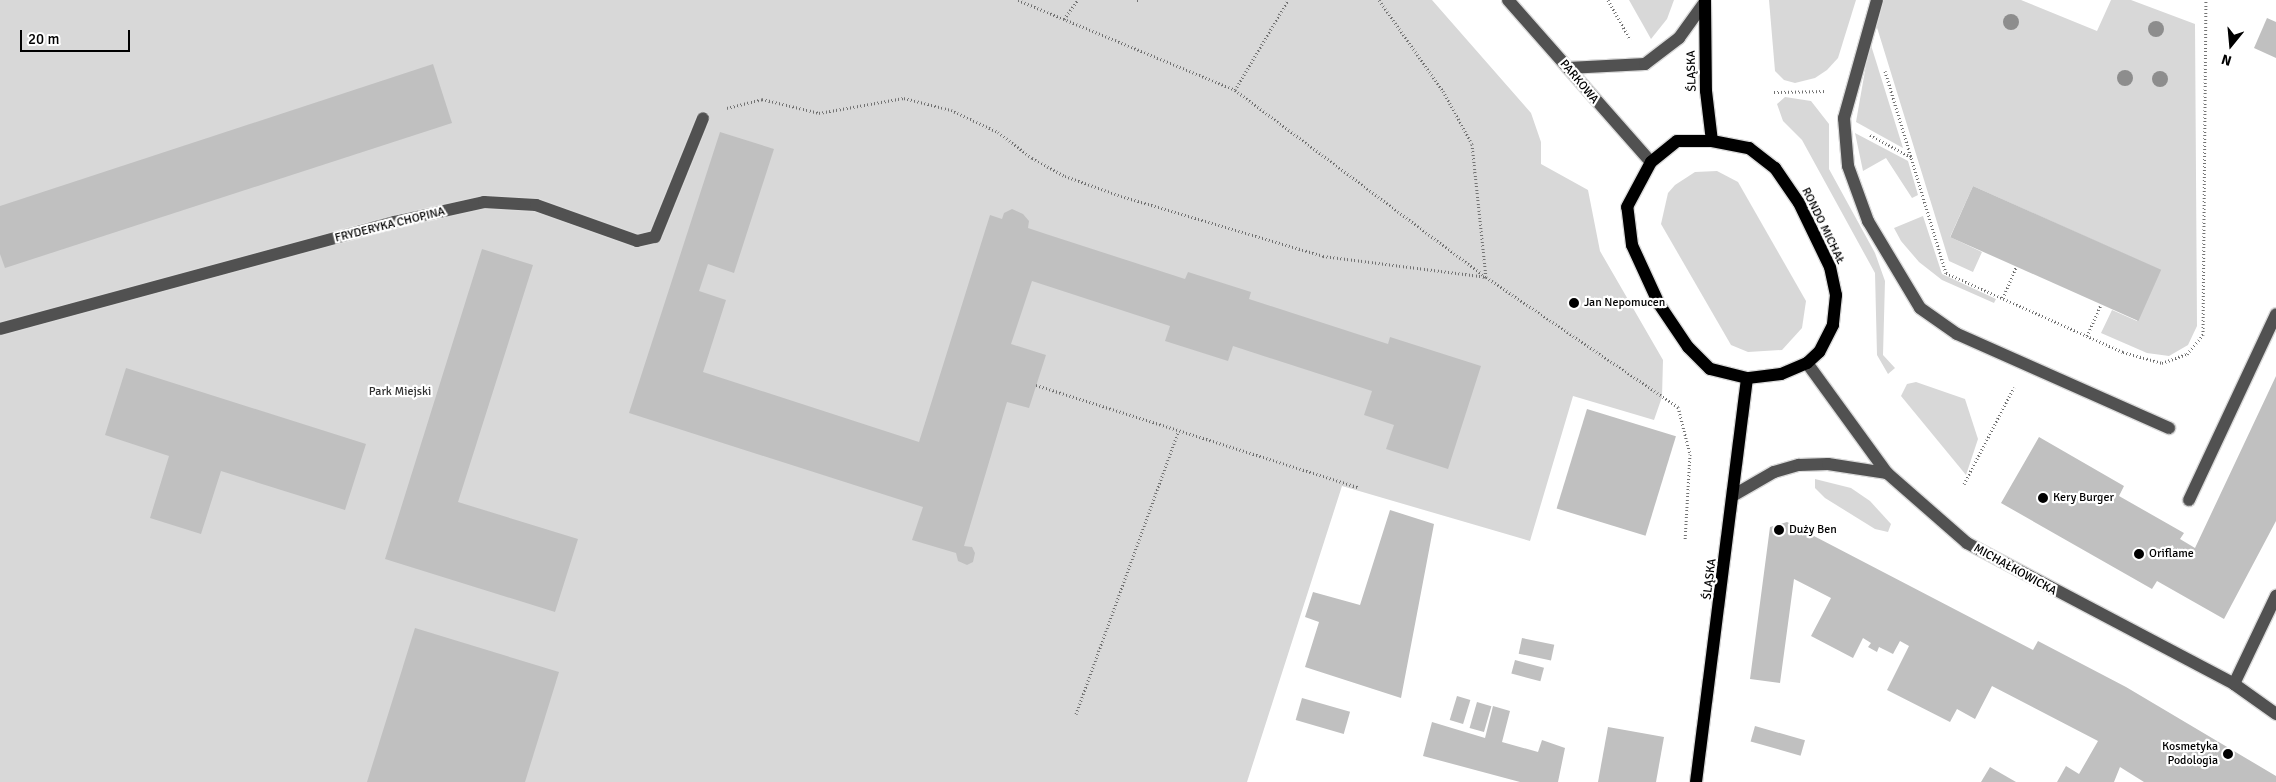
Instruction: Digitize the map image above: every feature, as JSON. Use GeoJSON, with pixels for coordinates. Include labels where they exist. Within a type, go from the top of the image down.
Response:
{"type":"FeatureCollection","features":[{"type":"Feature","properties":{"kind":"main road","name":"ŚLĄSKA"},"geometry":{"type":"LineString","coordinates":[[1704,1],[1706,91],[1712,141]]}},
{"type":"Feature","properties":{"kind":"main road","name":"RONDO MICHAŁ"},"geometry":{"type":"LineString","coordinates":[[1677,141],[1712,141],[1749,148],[1775,168],[1799,203],[1830,267],[1836,295],[1832,325],[1818,352],[1807,362],[1781,374],[1747,378],[1710,369],[1688,347],[1659,304],[1632,245],[1627,207],[1651,162],[1677,141]]}},
{"type":"Feature","properties":{"kind":"main road","name":"ŚLĄSKA"},"geometry":{"type":"LineString","coordinates":[[1696,782],[1734,495],[1747,378]]}},
{"type":"Feature","properties":{"kind":"street","name":"PARKOWA"},"geometry":{"type":"LineString","coordinates":[[1508,0],[1651,162]]}},
{"type":"Feature","properties":{"kind":"street"},"geometry":{"type":"LineString","coordinates":[[1877,0],[1844,122],[1848,166],[1868,221],[1920,308],[1957,334],[2025,366],[2169,428]]}},
{"type":"Feature","properties":{"kind":"street"},"geometry":{"type":"LineString","coordinates":[[1568,68],[1645,64],[1679,38],[1704,1]]}},
{"type":"Feature","properties":{"kind":"street","name":"FRYDERYKA CHOPINA"},"geometry":{"type":"LineString","coordinates":[[0,329],[394,222],[484,202],[536,205],[637,241],[655,237],[703,118]]}},
{"type":"Feature","properties":{"kind":"street"},"geometry":{"type":"LineString","coordinates":[[2189,500],[2276,314]]}},
{"type":"Feature","properties":{"kind":"street","name":"MICHAŁKOWICKA"},"geometry":{"type":"LineString","coordinates":[[1807,362],[1887,472],[1967,543],[2234,684],[2276,714]]}},
{"type":"Feature","properties":{"kind":"street"},"geometry":{"type":"LineString","coordinates":[[1734,495],[1774,472],[1799,465],[1828,464],[1887,472]]}},
{"type":"Feature","properties":{"kind":"street"},"geometry":{"type":"LineString","coordinates":[[2234,684],[2276,596]]}},
{"type":"Feature","properties":{"kind":"path"},"geometry":{"type":"LineString","coordinates":[[1018,0],[1235,90],[1486,277],[1678,407],[1690,454],[1685,541]]}},
{"type":"Feature","properties":{"kind":"path"},"geometry":{"type":"LineString","coordinates":[[1064,19],[1078,0]]}},
{"type":"Feature","properties":{"kind":"path"},"geometry":{"type":"LineString","coordinates":[[1235,90],[1288,0]]}},
{"type":"Feature","properties":{"kind":"path"},"geometry":{"type":"LineString","coordinates":[[1379,0],[1442,91],[1472,144],[1486,277]]}},
{"type":"Feature","properties":{"kind":"path"},"geometry":{"type":"LineString","coordinates":[[1884,68],[1946,273],[2122,352],[2162,363],[2187,354],[2203,335],[2206,0]]}},
{"type":"Feature","properties":{"kind":"path"},"geometry":{"type":"LineString","coordinates":[[1774,92],[1851,91]]}},
{"type":"Feature","properties":{"kind":"path"},"geometry":{"type":"LineString","coordinates":[[703,118],[762,99],[819,113],[904,98],[950,110],[998,132],[1032,158],[1064,176],[1121,196],[1323,256],[1486,277]]}},
{"type":"Feature","properties":{"kind":"path"},"geometry":{"type":"LineString","coordinates":[[1844,122],[1912,157]]}},
{"type":"Feature","properties":{"kind":"path"},"geometry":{"type":"LineString","coordinates":[[2003,298],[2016,267]]}},
{"type":"Feature","properties":{"kind":"path"},"geometry":{"type":"LineString","coordinates":[[2086,336],[2101,305]]}},
{"type":"Feature","properties":{"kind":"path"},"geometry":{"type":"LineString","coordinates":[[1964,484],[2025,366]]}},
{"type":"Feature","properties":{"kind":"path"},"geometry":{"type":"LineString","coordinates":[[1036,385],[1178,432],[1358,487]]}},
{"type":"Feature","properties":{"kind":"path"},"geometry":{"type":"LineString","coordinates":[[1076,714],[1178,432]]}},
{"type":"Feature","properties":{"kind":"green space","name":"Park Miejski"},"geometry":{"type":"Polygon","coordinates":[[[0,0],[1432,0],[1531,113],[1541,142],[1541,164],[1588,190],[1600,251],[1663,360],[1662,397],[1654,420],[1573,396],[1530,541],[1342,486],[1247,782],[0,782],[0,0]]]}},
{"type":"Feature","properties":{"kind":"green space"},"geometry":{"type":"Polygon","coordinates":[[[1629,0],[1674,0],[1667,19],[1651,39],[1629,0]]]}},
{"type":"Feature","properties":{"kind":"green space"},"geometry":{"type":"Polygon","coordinates":[[[1769,0],[1856,0],[1838,58],[1827,70],[1815,78],[1795,83],[1784,80],[1775,71],[1769,0]]]}},
{"type":"Feature","properties":{"kind":"green space"},"geometry":{"type":"Polygon","coordinates":[[[1881,0],[2021,0],[2097,31],[2111,0],[2131,0],[2195,24],[2197,326],[2188,345],[2169,356],[2147,353],[2101,333],[2112,310],[2137,321],[2160,270],[1973,186],[1950,237],[1982,252],[1973,272],[1949,261],[1875,21],[1881,0]]]}},
{"type":"Feature","properties":{"kind":"green space"},"geometry":{"type":"Polygon","coordinates":[[[1870,42],[1903,148],[1856,122],[1870,42]]]}},
{"type":"Feature","properties":{"kind":"green space"},"geometry":{"type":"Polygon","coordinates":[[[1785,97],[1811,101],[1829,124],[1829,169],[1875,253],[1885,281],[1883,355],[1895,368],[1888,374],[1877,355],[1875,273],[1802,140],[1783,121],[1777,104],[1785,97]]]}},
{"type":"Feature","properties":{"kind":"green space"},"geometry":{"type":"Polygon","coordinates":[[[1855,133],[1908,161],[1918,195],[1912,198],[1886,158],[1863,171],[1855,133]]]}},
{"type":"Feature","properties":{"kind":"green space"},"geometry":{"type":"Polygon","coordinates":[[[1717,171],[1738,182],[1806,301],[1802,328],[1782,350],[1748,352],[1731,345],[1661,224],[1668,193],[1675,185],[1695,172],[1717,171]]]}},
{"type":"Feature","properties":{"kind":"green space"},"geometry":{"type":"Polygon","coordinates":[[[1923,216],[1942,274],[1996,299],[1994,303],[1942,280],[1919,262],[1901,241],[1894,228],[1923,216]]]}},
{"type":"Feature","properties":{"kind":"green space"},"geometry":{"type":"Polygon","coordinates":[[[1916,382],[1965,399],[1978,439],[1966,475],[1901,396],[1907,384],[1916,382]]]}},
{"type":"Feature","properties":{"kind":"green space"},"geometry":{"type":"Polygon","coordinates":[[[1815,479],[1851,488],[1870,501],[1891,524],[1888,532],[1875,529],[1825,498],[1815,488],[1815,479]]]}},
{"type":"Feature","properties":{"kind":"building"},"geometry":{"type":"Polygon","coordinates":[[[2267,18],[2276,22],[2276,58],[2254,48],[2267,18]]]}},
{"type":"Feature","properties":{"kind":"building"},"geometry":{"type":"Polygon","coordinates":[[[433,64],[452,123],[5,268],[0,254],[0,206],[433,64]]]}},
{"type":"Feature","properties":{"kind":"building"},"geometry":{"type":"Polygon","coordinates":[[[720,132],[774,149],[734,273],[708,264],[699,291],[726,300],[703,372],[919,442],[990,215],[1002,219],[1004,213],[1012,209],[1023,214],[1029,221],[1028,228],[1185,279],[1188,272],[1251,292],[1249,299],[1388,344],[1390,337],[1481,366],[1448,469],[1386,449],[1394,425],[1364,415],[1372,391],[1233,346],[1228,361],[1165,341],[1170,326],[1032,281],[1011,344],[1046,355],[1029,408],[1007,402],[964,546],[972,547],[975,553],[973,562],[967,565],[958,561],[956,553],[912,540],[923,507],[629,413],[720,132]]]}},
{"type":"Feature","properties":{"kind":"building"},"geometry":{"type":"Polygon","coordinates":[[[1973,186],[2161,270],[2138,321],[1950,237],[1973,186]]]}},
{"type":"Feature","properties":{"kind":"building"},"geometry":{"type":"Polygon","coordinates":[[[482,249],[533,265],[458,502],[578,539],[555,612],[385,559],[482,249]]]}},
{"type":"Feature","properties":{"kind":"building"},"geometry":{"type":"Polygon","coordinates":[[[126,368],[366,444],[345,510],[221,471],[201,534],[150,518],[169,456],[105,435],[126,368]]]}},
{"type":"Feature","properties":{"kind":"building"},"geometry":{"type":"Polygon","coordinates":[[[2276,376],[2276,521],[2224,619],[2157,581],[2152,589],[2001,503],[2039,437],[2124,486],[2119,496],[2184,533],[2180,539],[2195,548],[2276,376]]]}},
{"type":"Feature","properties":{"kind":"building"},"geometry":{"type":"Polygon","coordinates":[[[1587,409],[1676,436],[1646,536],[1557,508],[1587,409]]]}},
{"type":"Feature","properties":{"kind":"building"},"geometry":{"type":"Polygon","coordinates":[[[1390,510],[1434,524],[1401,698],[1305,667],[1319,622],[1305,617],[1313,592],[1360,605],[1390,510]]]}},
{"type":"Feature","properties":{"kind":"building"},"geometry":{"type":"Polygon","coordinates":[[[1787,522],[2033,650],[2038,641],[2126,687],[2276,776],[2276,782],[2144,782],[2120,767],[2114,782],[2057,782],[2066,766],[2079,774],[2098,741],[1992,686],[1975,719],[1957,709],[1950,722],[1887,690],[1909,646],[1900,641],[1893,654],[1879,647],[1877,652],[1868,647],[1871,643],[1863,638],[1853,658],[1811,636],[1831,598],[1794,579],[1780,683],[1750,679],[1770,527],[1787,522]]]}},
{"type":"Feature","properties":{"kind":"building"},"geometry":{"type":"Polygon","coordinates":[[[415,628],[559,672],[525,782],[367,782],[415,628]]]}},
{"type":"Feature","properties":{"kind":"building"},"geometry":{"type":"Polygon","coordinates":[[[1522,638],[1554,645],[1551,661],[1519,654],[1522,638]]]}},
{"type":"Feature","properties":{"kind":"building"},"geometry":{"type":"Polygon","coordinates":[[[1515,660],[1544,668],[1540,681],[1511,674],[1515,660]]]}},
{"type":"Feature","properties":{"kind":"building"},"geometry":{"type":"Polygon","coordinates":[[[1457,696],[1470,700],[1463,724],[1450,720],[1457,696]]]}},
{"type":"Feature","properties":{"kind":"building"},"geometry":{"type":"Polygon","coordinates":[[[1302,698],[1350,712],[1344,734],[1296,720],[1302,698]]]}},
{"type":"Feature","properties":{"kind":"building"},"geometry":{"type":"Polygon","coordinates":[[[1477,702],[1491,706],[1484,732],[1470,728],[1477,702]]]}},
{"type":"Feature","properties":{"kind":"building"},"geometry":{"type":"Polygon","coordinates":[[[1493,706],[1510,711],[1502,742],[1538,752],[1542,740],[1565,748],[1558,782],[1520,782],[1423,756],[1432,722],[1485,738],[1493,706]]]}},
{"type":"Feature","properties":{"kind":"building"},"geometry":{"type":"Polygon","coordinates":[[[1755,726],[1805,740],[1801,756],[1751,741],[1755,726]]]}},
{"type":"Feature","properties":{"kind":"building"},"geometry":{"type":"Polygon","coordinates":[[[1608,727],[1664,737],[1656,782],[1598,782],[1608,727]]]}},
{"type":"Feature","properties":{"kind":"building"},"geometry":{"type":"Polygon","coordinates":[[[1990,767],[2016,782],[1981,782],[1990,767]]]}},
{"type":"Feature","properties":{"kind":"place","name":"Jan Nepomucen"},"geometry":{"type":"Point","coordinates":[1574,303]}},
{"type":"Feature","properties":{"kind":"place","name":"Kery Burger"},"geometry":{"type":"Point","coordinates":[2043,498]}},
{"type":"Feature","properties":{"kind":"place","name":"Duży Ben"},"geometry":{"type":"Point","coordinates":[1779,530]}},
{"type":"Feature","properties":{"kind":"place","name":"Oriflame"},"geometry":{"type":"Point","coordinates":[2139,554]}},
{"type":"Feature","properties":{"kind":"place","name":"Kosmetyka Podologia"},"geometry":{"type":"Point","coordinates":[2228,754]}}]}
